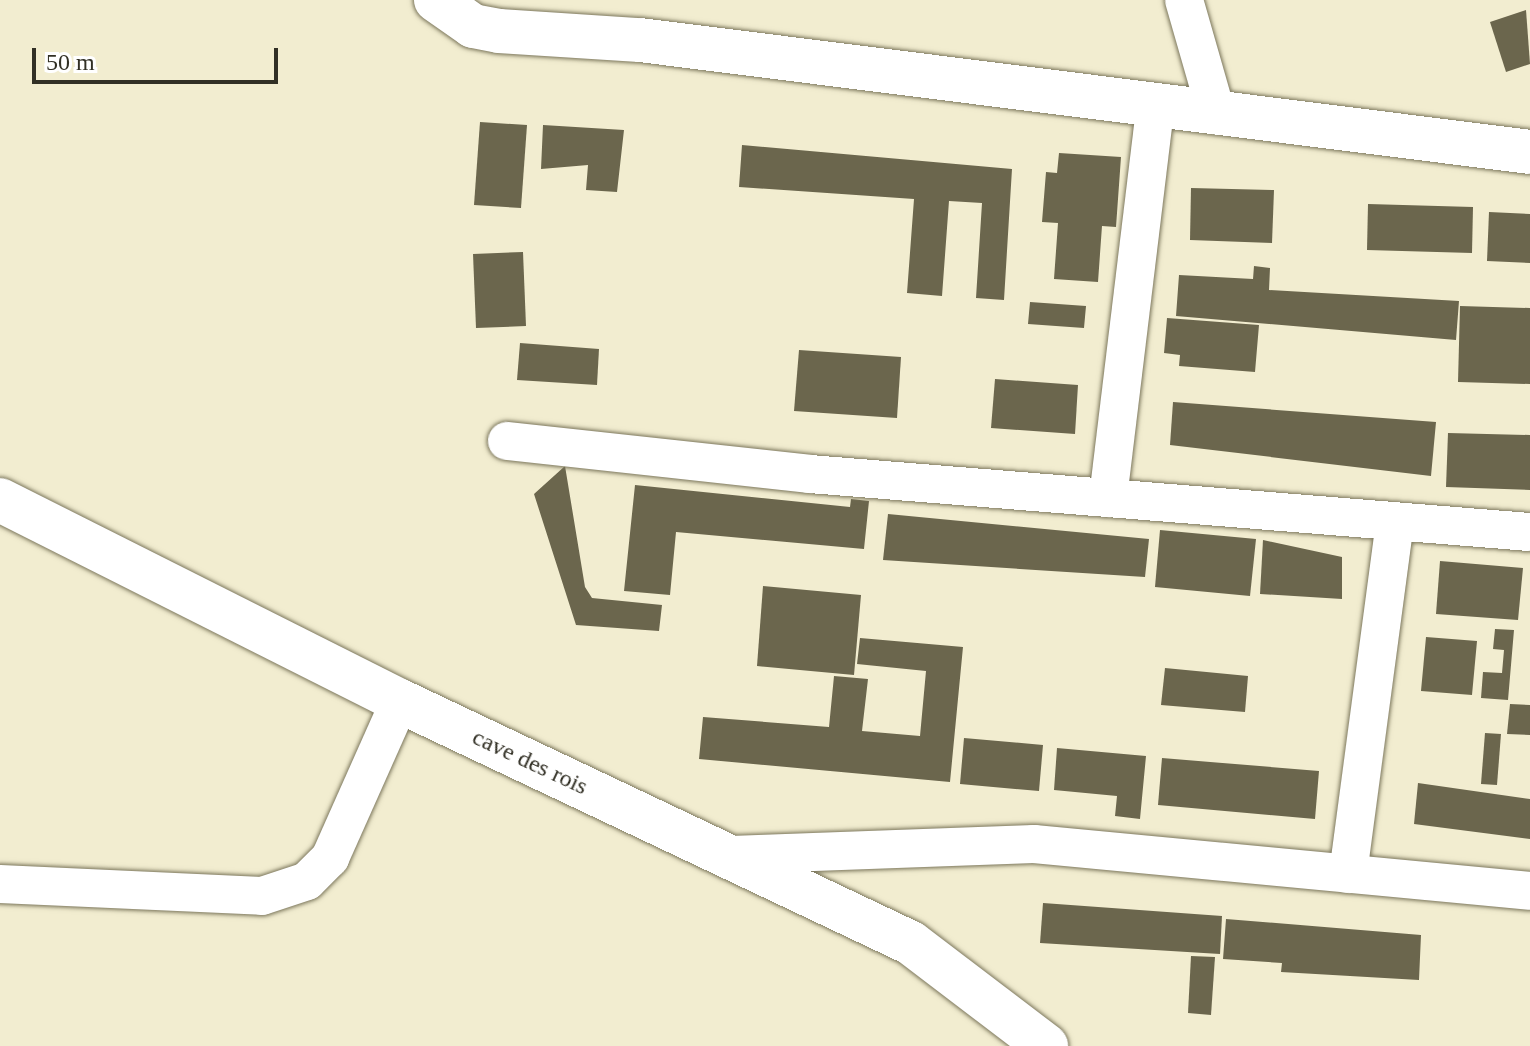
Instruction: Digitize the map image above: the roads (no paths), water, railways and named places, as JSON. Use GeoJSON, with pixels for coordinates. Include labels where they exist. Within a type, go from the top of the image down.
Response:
{"type":"FeatureCollection","features":[{"type":"Feature","properties":{"kind":"street"},"geometry":{"type":"LineString","coordinates":[[436,0],[473,26],[499,31],[640,40],[1155,110],[1530,152]]}},
{"type":"Feature","properties":{"kind":"street"},"geometry":{"type":"LineString","coordinates":[[1184,0],[1217,115]]}},
{"type":"Feature","properties":{"kind":"street"},"geometry":{"type":"LineString","coordinates":[[1108,498],[1155,110]]}},
{"type":"Feature","properties":{"kind":"street"},"geometry":{"type":"LineString","coordinates":[[507,441],[1108,498],[1530,532]]}},
{"type":"Feature","properties":{"kind":"street","name":"cave des rois"},"geometry":{"type":"LineString","coordinates":[[0,500],[400,701],[731,855],[911,943],[1046,1046]]}},
{"type":"Feature","properties":{"kind":"street"},"geometry":{"type":"LineString","coordinates":[[1348,874],[1395,522]]}},
{"type":"Feature","properties":{"kind":"street"},"geometry":{"type":"LineString","coordinates":[[0,884],[262,896],[307,881],[330,858],[400,701]]}},
{"type":"Feature","properties":{"kind":"street"},"geometry":{"type":"LineString","coordinates":[[731,855],[1034,844],[1530,891]]}}]}
